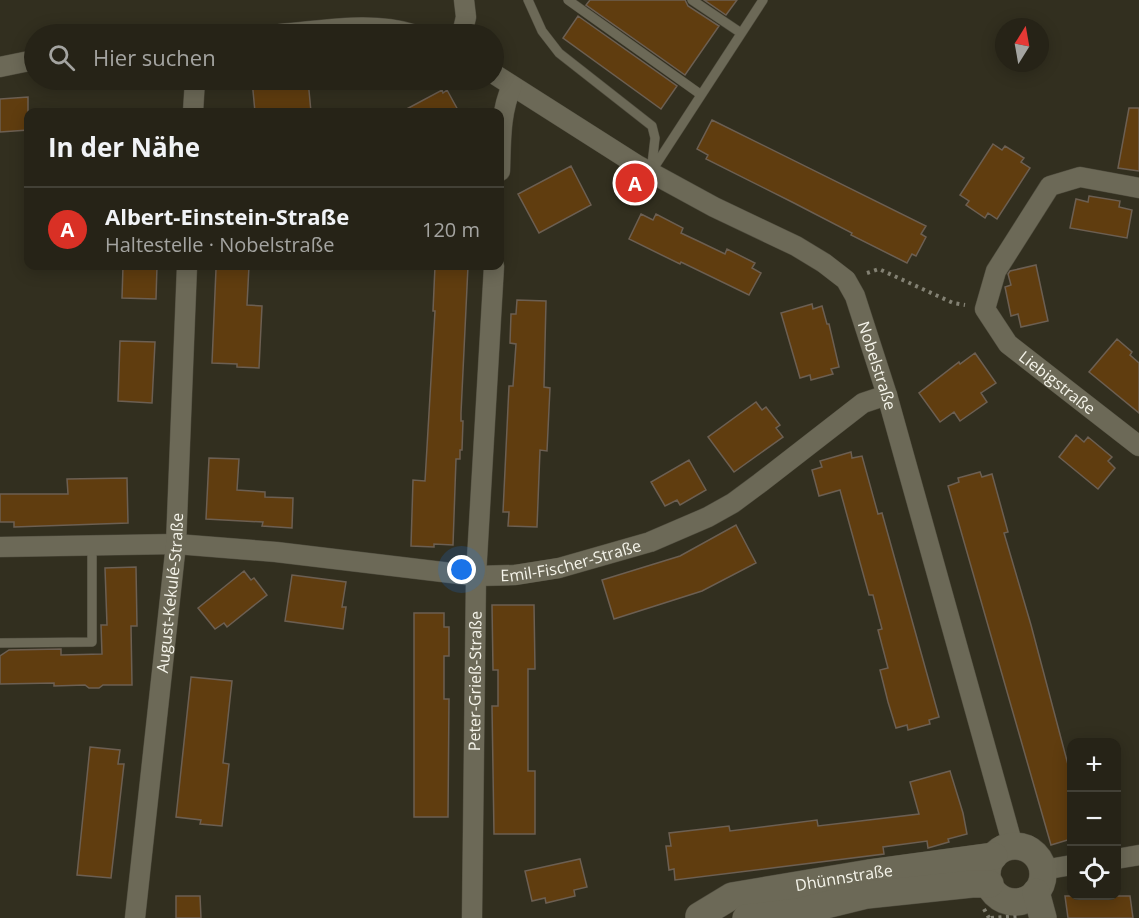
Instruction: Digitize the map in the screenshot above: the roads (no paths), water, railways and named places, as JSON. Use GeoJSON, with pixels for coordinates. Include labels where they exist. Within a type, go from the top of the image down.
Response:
{"type":"FeatureCollection","features":[{"type":"Feature","properties":{"kind":"main road"},"geometry":{"type":"LineString","coordinates":[[990,884],[998,896],[1023,905],[1040,860],[1033,852],[1023,847],[1003,851]]}},
{"type":"Feature","properties":{"kind":"main road","name":"Nobelstraße"},"geometry":{"type":"LineString","coordinates":[[990,884],[988,870],[1003,851]]}},
{"type":"Feature","properties":{"kind":"main road","name":"Dhünnstraße"},"geometry":{"type":"LineString","coordinates":[[702,917],[732,896],[1003,851]]}},
{"type":"Feature","properties":{"kind":"main road","name":"Dhünnstraße"},"geometry":{"type":"LineString","coordinates":[[746,918],[797,912],[867,895],[990,884]]}},
{"type":"Feature","properties":{"kind":"street"},"geometry":{"type":"LineString","coordinates":[[464,0],[464,24]]}},
{"type":"Feature","properties":{"kind":"street"},"geometry":{"type":"LineString","coordinates":[[0,67],[24,62]]}},
{"type":"Feature","properties":{"kind":"street","name":"Nobelstraße"},"geometry":{"type":"LineString","coordinates":[[504,81],[651,173],[714,207],[796,246],[846,280],[859,304],[887,395],[1003,851]]}},
{"type":"Feature","properties":{"kind":"street"},"geometry":{"type":"LineString","coordinates":[[504,111],[506,98],[512,86]]}},
{"type":"Feature","properties":{"kind":"street"},"geometry":{"type":"LineString","coordinates":[[194,108],[195,90]]}},
{"type":"Feature","properties":{"kind":"street","name":"Liebigstraße"},"geometry":{"type":"LineString","coordinates":[[1139,188],[1080,177],[1050,186],[996,271],[985,309],[1008,344],[1139,446]]}},
{"type":"Feature","properties":{"kind":"street","name":"August-Kekulé-Straße"},"geometry":{"type":"LineString","coordinates":[[135,918],[176,544],[187,270]]}},
{"type":"Feature","properties":{"kind":"street","name":"Peter-Grieß-Straße"},"geometry":{"type":"LineString","coordinates":[[472,918],[470,901],[476,576],[494,270]]}},
{"type":"Feature","properties":{"kind":"street","name":"Emil-Fischer-Straße"},"geometry":{"type":"LineString","coordinates":[[0,547],[176,544],[276,552],[476,576],[515,575],[580,563],[650,542],[708,517],[733,503],[863,403],[887,395]]}},
{"type":"Feature","properties":{"kind":"street"},"geometry":{"type":"LineString","coordinates":[[1121,858],[1139,855]]}},
{"type":"Feature","properties":{"kind":"street"},"geometry":{"type":"LineString","coordinates":[[1023,905],[1067,868]]}},
{"type":"Feature","properties":{"kind":"lane"},"geometry":{"type":"LineString","coordinates":[[528,0],[542,31],[559,53],[652,126],[655,138],[651,173]]}},
{"type":"Feature","properties":{"kind":"lane"},"geometry":{"type":"LineString","coordinates":[[568,0],[700,94]]}},
{"type":"Feature","properties":{"kind":"lane"},"geometry":{"type":"LineString","coordinates":[[692,0],[741,33]]}},
{"type":"Feature","properties":{"kind":"lane"},"geometry":{"type":"LineString","coordinates":[[651,173],[700,94],[763,0]]}},
{"type":"Feature","properties":{"kind":"lane"},"geometry":{"type":"LineString","coordinates":[[0,643],[92,642],[92,546]]}},
{"type":"Feature","properties":{"kind":"place","name":"Albert-Einstein-Straße"},"geometry":{"type":"Point","coordinates":[635,183]}}]}
